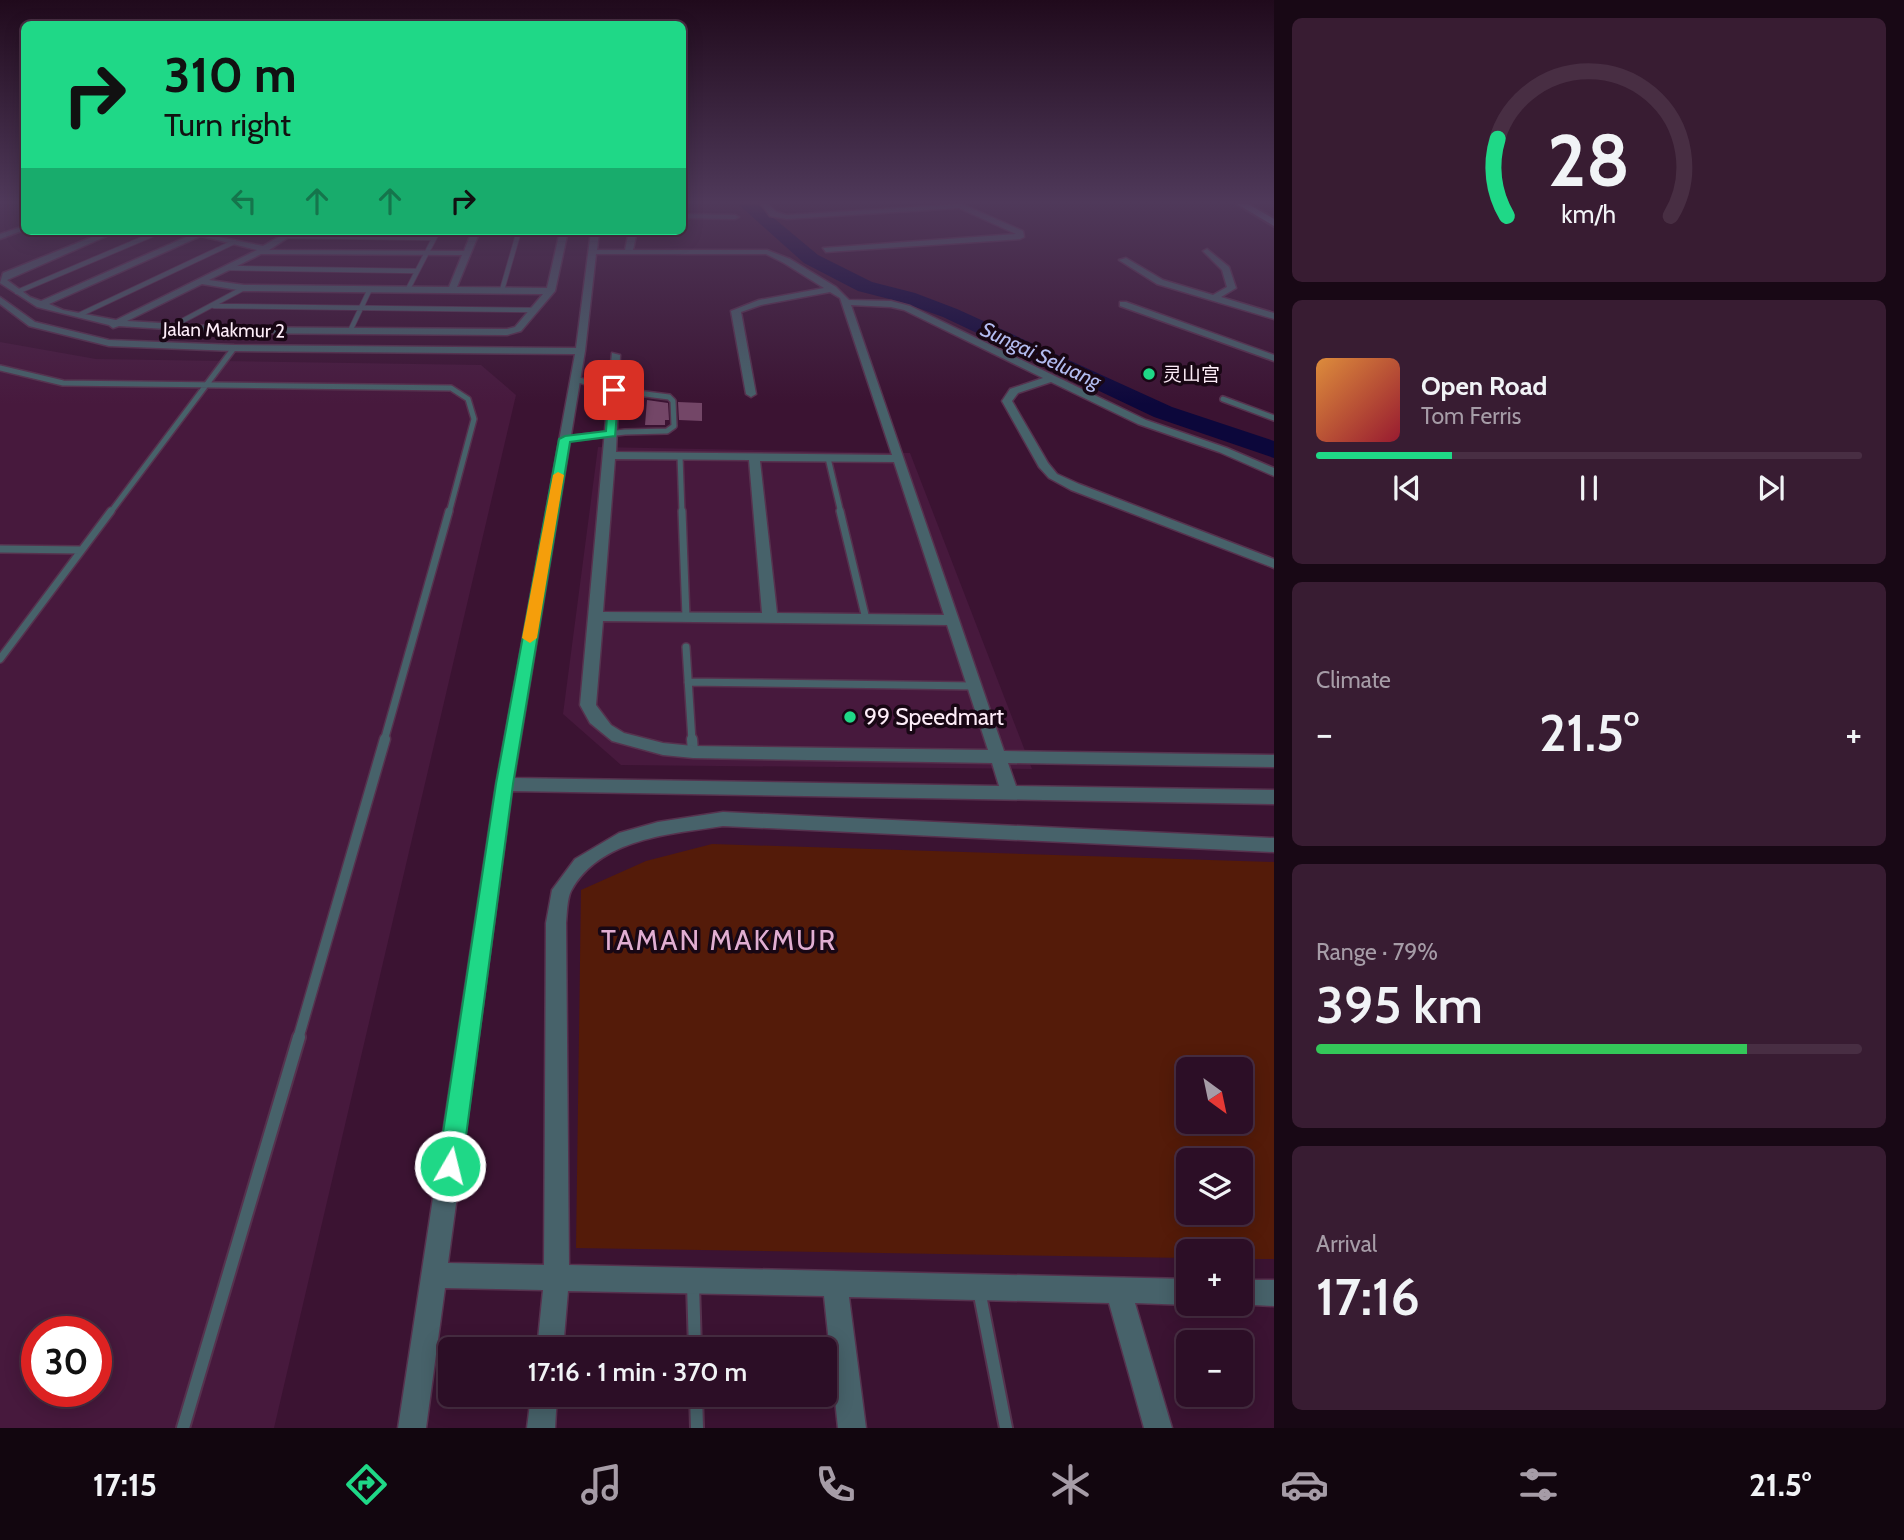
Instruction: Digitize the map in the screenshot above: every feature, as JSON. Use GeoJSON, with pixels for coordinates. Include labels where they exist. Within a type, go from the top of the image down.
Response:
{"type":"FeatureCollection","features":[{"type":"Feature","properties":{"kind":"street"},"geometry":{"type":"LineString","coordinates":[[17,271],[2,280],[40,305],[116,323],[168,329],[507,332],[518,329],[551,291],[555,271]]}},
{"type":"Feature","properties":{"kind":"street"},"geometry":{"type":"LineString","coordinates":[[40,305],[117,271]]}},
{"type":"Feature","properties":{"kind":"street","name":"Jalan Makmur 2"},"geometry":{"type":"LineString","coordinates":[[222,271],[116,323],[101,332],[95,340],[140,346],[580,351]]}},
{"type":"Feature","properties":{"kind":"street"},"geometry":{"type":"LineString","coordinates":[[452,290],[460,271]]}},
{"type":"Feature","properties":{"kind":"street"},"geometry":{"type":"LineString","coordinates":[[412,1428],[504,784],[580,351],[590,271]]}},
{"type":"Feature","properties":{"kind":"street"},"geometry":{"type":"LineString","coordinates":[[800,271],[844,298],[1010,793]]}},
{"type":"Feature","properties":{"kind":"street"},"geometry":{"type":"LineString","coordinates":[[1139,271],[1149,277],[1274,316]]}},
{"type":"Feature","properties":{"kind":"street"},"geometry":{"type":"LineString","coordinates":[[1214,298],[1232,288],[1227,271]]}},
{"type":"Feature","properties":{"kind":"street"},"geometry":{"type":"LineString","coordinates":[[201,281],[244,288],[551,291]]}},
{"type":"Feature","properties":{"kind":"street"},"geometry":{"type":"LineString","coordinates":[[751,394],[736,311],[759,303],[833,289]]}},
{"type":"Feature","properties":{"kind":"street"},"geometry":{"type":"LineString","coordinates":[[0,300],[32,324],[95,340]]}},
{"type":"Feature","properties":{"kind":"street"},"geometry":{"type":"LineString","coordinates":[[845,302],[891,304],[906,308],[1142,422],[1274,472]]}},
{"type":"Feature","properties":{"kind":"street"},"geometry":{"type":"LineString","coordinates":[[1123,304],[1274,358]]}},
{"type":"Feature","properties":{"kind":"street"},"geometry":{"type":"LineString","coordinates":[[615,355],[610,455],[588,705],[593,720],[615,737],[636,744],[693,752],[1274,761]]}},
{"type":"Feature","properties":{"kind":"street"},"geometry":{"type":"LineString","coordinates":[[1053,378],[1014,391],[1007,401],[1043,465],[1053,475],[1075,487],[1274,564]]}},
{"type":"Feature","properties":{"kind":"street"},"geometry":{"type":"LineString","coordinates":[[610,455],[899,459]]}},
{"type":"Feature","properties":{"kind":"street"},"geometry":{"type":"LineString","coordinates":[[754,457],[770,618]]}},
{"type":"Feature","properties":{"kind":"street"},"geometry":{"type":"LineString","coordinates":[[596,616],[952,620]]}},
{"type":"Feature","properties":{"kind":"street"},"geometry":{"type":"LineString","coordinates":[[504,784],[1274,797]]}},
{"type":"Feature","properties":{"kind":"street"},"geometry":{"type":"LineString","coordinates":[[551,1337],[557,1278],[556,923],[561,890],[581,864],[619,840],[658,829],[723,819],[1274,845]]}},
{"type":"Feature","properties":{"kind":"street"},"geometry":{"type":"LineString","coordinates":[[434,1275],[1176,1292]]}},
{"type":"Feature","properties":{"kind":"street"},"geometry":{"type":"LineString","coordinates":[[835,1284],[852,1428]]}},
{"type":"Feature","properties":{"kind":"street"},"geometry":{"type":"LineString","coordinates":[[1118,1290],[1158,1428]]}},
{"type":"Feature","properties":{"kind":"street"},"geometry":{"type":"LineString","coordinates":[[1253,1295],[1272,1297]]}},
{"type":"Feature","properties":{"kind":"street"},"geometry":{"type":"LineString","coordinates":[[541,1428],[543,1407]]}},
{"type":"Feature","properties":{"kind":"lane"},"geometry":{"type":"LineString","coordinates":[[17,292],[67,271]]}},
{"type":"Feature","properties":{"kind":"lane"},"geometry":{"type":"LineString","coordinates":[[79,315],[173,271]]}},
{"type":"Feature","properties":{"kind":"lane"},"geometry":{"type":"LineString","coordinates":[[394,271],[417,271],[408,289]]}},
{"type":"Feature","properties":{"kind":"lane"},"geometry":{"type":"LineString","coordinates":[[502,290],[508,271]]}},
{"type":"Feature","properties":{"kind":"lane"},"geometry":{"type":"LineString","coordinates":[[168,329],[244,288]]}},
{"type":"Feature","properties":{"kind":"lane"},"geometry":{"type":"LineString","coordinates":[[350,331],[370,289]]}},
{"type":"Feature","properties":{"kind":"lane"},"geometry":{"type":"LineString","coordinates":[[214,306],[535,310]]}},
{"type":"Feature","properties":{"kind":"lane"},"geometry":{"type":"LineString","coordinates":[[0,659],[234,348]]}},
{"type":"Feature","properties":{"kind":"lane"},"geometry":{"type":"LineString","coordinates":[[0,368],[63,383],[451,388],[469,397],[474,419],[425,599],[222,1303],[183,1428]]}},
{"type":"Feature","properties":{"kind":"lane"},"geometry":{"type":"LineString","coordinates":[[565,439],[667,431],[674,426],[671,399],[614,390],[575,379]]}},
{"type":"Feature","properties":{"kind":"lane"},"geometry":{"type":"LineString","coordinates":[[1223,399],[1274,418]]}},
{"type":"Feature","properties":{"kind":"lane"},"geometry":{"type":"LineString","coordinates":[[680,456],[686,617]]}},
{"type":"Feature","properties":{"kind":"lane"},"geometry":{"type":"LineString","coordinates":[[828,458],[866,619]]}},
{"type":"Feature","properties":{"kind":"lane"},"geometry":{"type":"LineString","coordinates":[[0,549],[81,550]]}},
{"type":"Feature","properties":{"kind":"lane"},"geometry":{"type":"LineString","coordinates":[[685,647],[693,752]]}},
{"type":"Feature","properties":{"kind":"lane"},"geometry":{"type":"LineString","coordinates":[[688,682],[974,686]]}},
{"type":"Feature","properties":{"kind":"lane"},"geometry":{"type":"LineString","coordinates":[[693,1281],[695,1337]]}},
{"type":"Feature","properties":{"kind":"lane"},"geometry":{"type":"LineString","coordinates":[[978,1287],[1006,1428]]}},
{"type":"Feature","properties":{"kind":"lane"},"geometry":{"type":"LineString","coordinates":[[696,1407],[697,1428]]}},
{"type":"Feature","properties":{"kind":"shaded area"},"geometry":{"type":"Polygon","coordinates":[[[0,342],[96,359],[481,365],[516,395],[274,1428],[0,1428],[0,342]]]}},
{"type":"Feature","properties":{"kind":"shaded area"},"geometry":{"type":"Polygon","coordinates":[[[598,447],[910,453],[1032,769],[621,765],[563,714],[598,447]]]}},
{"type":"Feature","properties":{"kind":"shaded area"},"geometry":{"type":"Polygon","coordinates":[[[712,844],[1274,862],[1274,1259],[1253,1259],[1253,1239],[1176,1239],[1176,1258],[576,1248],[581,890],[646,861],[712,844]]]}},
{"type":"Feature","properties":{"kind":"building"},"geometry":{"type":"Polygon","coordinates":[[[647,400],[668,403],[669,420],[665,420],[665,425],[645,425],[647,400]]]}},
{"type":"Feature","properties":{"kind":"building"},"geometry":{"type":"Polygon","coordinates":[[[678,402],[702,403],[702,421],[679,420],[678,402]]]}},
{"type":"Feature","properties":{"kind":"waterway","name":"Sungai Seluang"},"geometry":{"type":"LineString","coordinates":[[833,271],[865,287],[908,297],[950,313],[1163,412],[1274,450]]}},
{"type":"Feature","properties":{"kind":"slow traffic"},"geometry":{"type":"LineString","coordinates":[[530,638],[558,475]]}},
{"type":"Feature","properties":{"kind":"place","name":"灵山宫"},"geometry":{"type":"Point","coordinates":[1149,374]}},
{"type":"Feature","properties":{"kind":"place","name":"99 Speedmart"},"geometry":{"type":"Point","coordinates":[850,717]}},
{"type":"Feature","properties":{"kind":"district","name":"TAMAN MAKMUR"},"geometry":{"type":"Point","coordinates":[719,940]}},
{"type":"Feature","properties":{"kind":"route"},"geometry":{"type":"LineString","coordinates":[[450,1166],[504,784],[565,439],[611,434],[614,390]]}}]}
